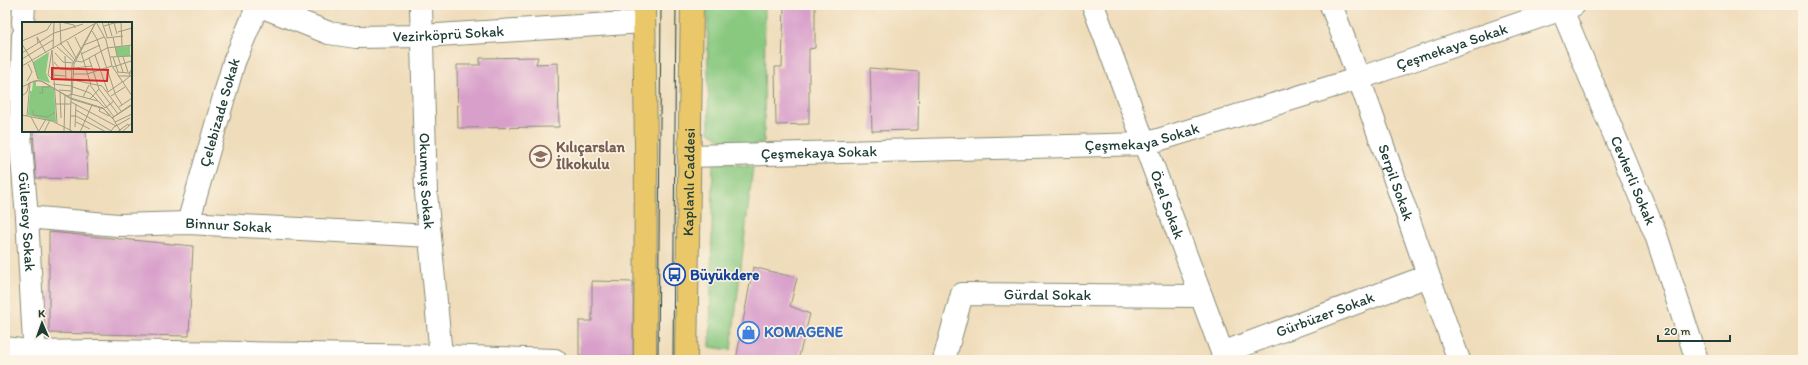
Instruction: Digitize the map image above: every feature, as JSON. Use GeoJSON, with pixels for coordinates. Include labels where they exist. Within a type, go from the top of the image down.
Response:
{"type":"FeatureCollection","features":[{"type":"Feature","properties":{"kind":"main road","name":"Kaplanlı Caddesi"},"geometry":{"type":"LineString","coordinates":[[686,360],[692,5]]}},
{"type":"Feature","properties":{"kind":"main road"},"geometry":{"type":"LineString","coordinates":[[644,13],[646,150],[645,360]]}},
{"type":"Feature","properties":{"kind":"street"},"geometry":{"type":"LineString","coordinates":[[23,22],[24,5]]}},
{"type":"Feature","properties":{"kind":"street","name":"Vezirköprü Sokak"},"geometry":{"type":"LineString","coordinates":[[258,5],[329,33],[356,37],[422,36],[644,13]]}},
{"type":"Feature","properties":{"kind":"street","name":"Çelebizade Sokak"},"geometry":{"type":"LineString","coordinates":[[188,223],[234,62],[258,5]]}},
{"type":"Feature","properties":{"kind":"street","name":"Okumuş Sokak"},"geometry":{"type":"LineString","coordinates":[[421,5],[426,193],[441,356]]}},
{"type":"Feature","properties":{"kind":"street","name":"Özel Sokak"},"geometry":{"type":"LineString","coordinates":[[1093,5],[1224,357]]}},
{"type":"Feature","properties":{"kind":"street","name":"Serpil Sokak"},"geometry":{"type":"LineString","coordinates":[[1331,5],[1360,78],[1428,276],[1459,360]]}},
{"type":"Feature","properties":{"kind":"street","name":"Çeşmekaya Sokak"},"geometry":{"type":"LineString","coordinates":[[690,156],[1145,144],[1360,78],[1565,7]]}},
{"type":"Feature","properties":{"kind":"street","name":"Cevherli Sokak"},"geometry":{"type":"LineString","coordinates":[[1565,7],[1656,235],[1697,360]]}},
{"type":"Feature","properties":{"kind":"street","name":"Gülersoy Sokak"},"geometry":{"type":"LineString","coordinates":[[22,69],[20,135],[27,217],[34,356]]}},
{"type":"Feature","properties":{"kind":"street","name":"Binnur Sokak"},"geometry":{"type":"LineString","coordinates":[[27,217],[118,225],[188,223],[430,236]]}},
{"type":"Feature","properties":{"kind":"street","name":"Gürbüzer Sokak"},"geometry":{"type":"LineString","coordinates":[[1224,357],[1428,276]]}},
{"type":"Feature","properties":{"kind":"street","name":"Gürdal Sokak"},"geometry":{"type":"LineString","coordinates":[[944,360],[962,294],[1201,296]]}},
{"type":"Feature","properties":{"kind":"street"},"geometry":{"type":"LineString","coordinates":[[5,348],[34,356],[441,356],[555,360]]}},
{"type":"Feature","properties":{"kind":"green space"},"geometry":{"type":"Polygon","coordinates":[[[707,5],[765,5],[764,142],[738,150],[709,132],[707,5]]]}},
{"type":"Feature","properties":{"kind":"green space"},"geometry":{"type":"Polygon","coordinates":[[[713,161],[753,167],[731,350],[710,347],[713,161]]]}},
{"type":"Feature","properties":{"kind":"building"},"geometry":{"type":"Polygon","coordinates":[[[784,5],[815,5],[815,48],[809,49],[809,124],[776,125],[775,67],[782,67],[784,5]]]}},
{"type":"Feature","properties":{"kind":"building"},"geometry":{"type":"Polygon","coordinates":[[[538,57],[536,64],[558,63],[559,127],[458,128],[457,65],[480,65],[480,58],[538,57]]]}},
{"type":"Feature","properties":{"kind":"building"},"geometry":{"type":"Polygon","coordinates":[[[870,68],[919,72],[918,130],[872,131],[870,68]]]}},
{"type":"Feature","properties":{"kind":"building"},"geometry":{"type":"Polygon","coordinates":[[[33,132],[86,132],[88,179],[36,178],[33,132]]]}},
{"type":"Feature","properties":{"kind":"building"},"geometry":{"type":"Polygon","coordinates":[[[49,232],[193,246],[189,336],[49,333],[49,232]]]}},
{"type":"Feature","properties":{"kind":"building"},"geometry":{"type":"Polygon","coordinates":[[[753,267],[797,278],[790,306],[810,314],[798,360],[736,360],[753,267]]]}},
{"type":"Feature","properties":{"kind":"building"},"geometry":{"type":"Polygon","coordinates":[[[592,281],[633,282],[633,357],[579,356],[579,321],[592,321],[592,281]]]}},
{"type":"Feature","properties":{"kind":"tram line"},"geometry":{"type":"LineString","coordinates":[[658,360],[661,5]]}},
{"type":"Feature","properties":{"kind":"tram line"},"geometry":{"type":"LineString","coordinates":[[673,360],[676,5]]}},
{"type":"Feature","properties":{"kind":"place","name":"Kılıçarslan İlkokulu"},"geometry":{"type":"Point","coordinates":[540,156]}},
{"type":"Feature","properties":{"kind":"place","name":"Büyükdere"},"geometry":{"type":"Point","coordinates":[674,275]}},
{"type":"Feature","properties":{"kind":"place","name":"KOMAGENE"},"geometry":{"type":"Point","coordinates":[748,332]}}]}
